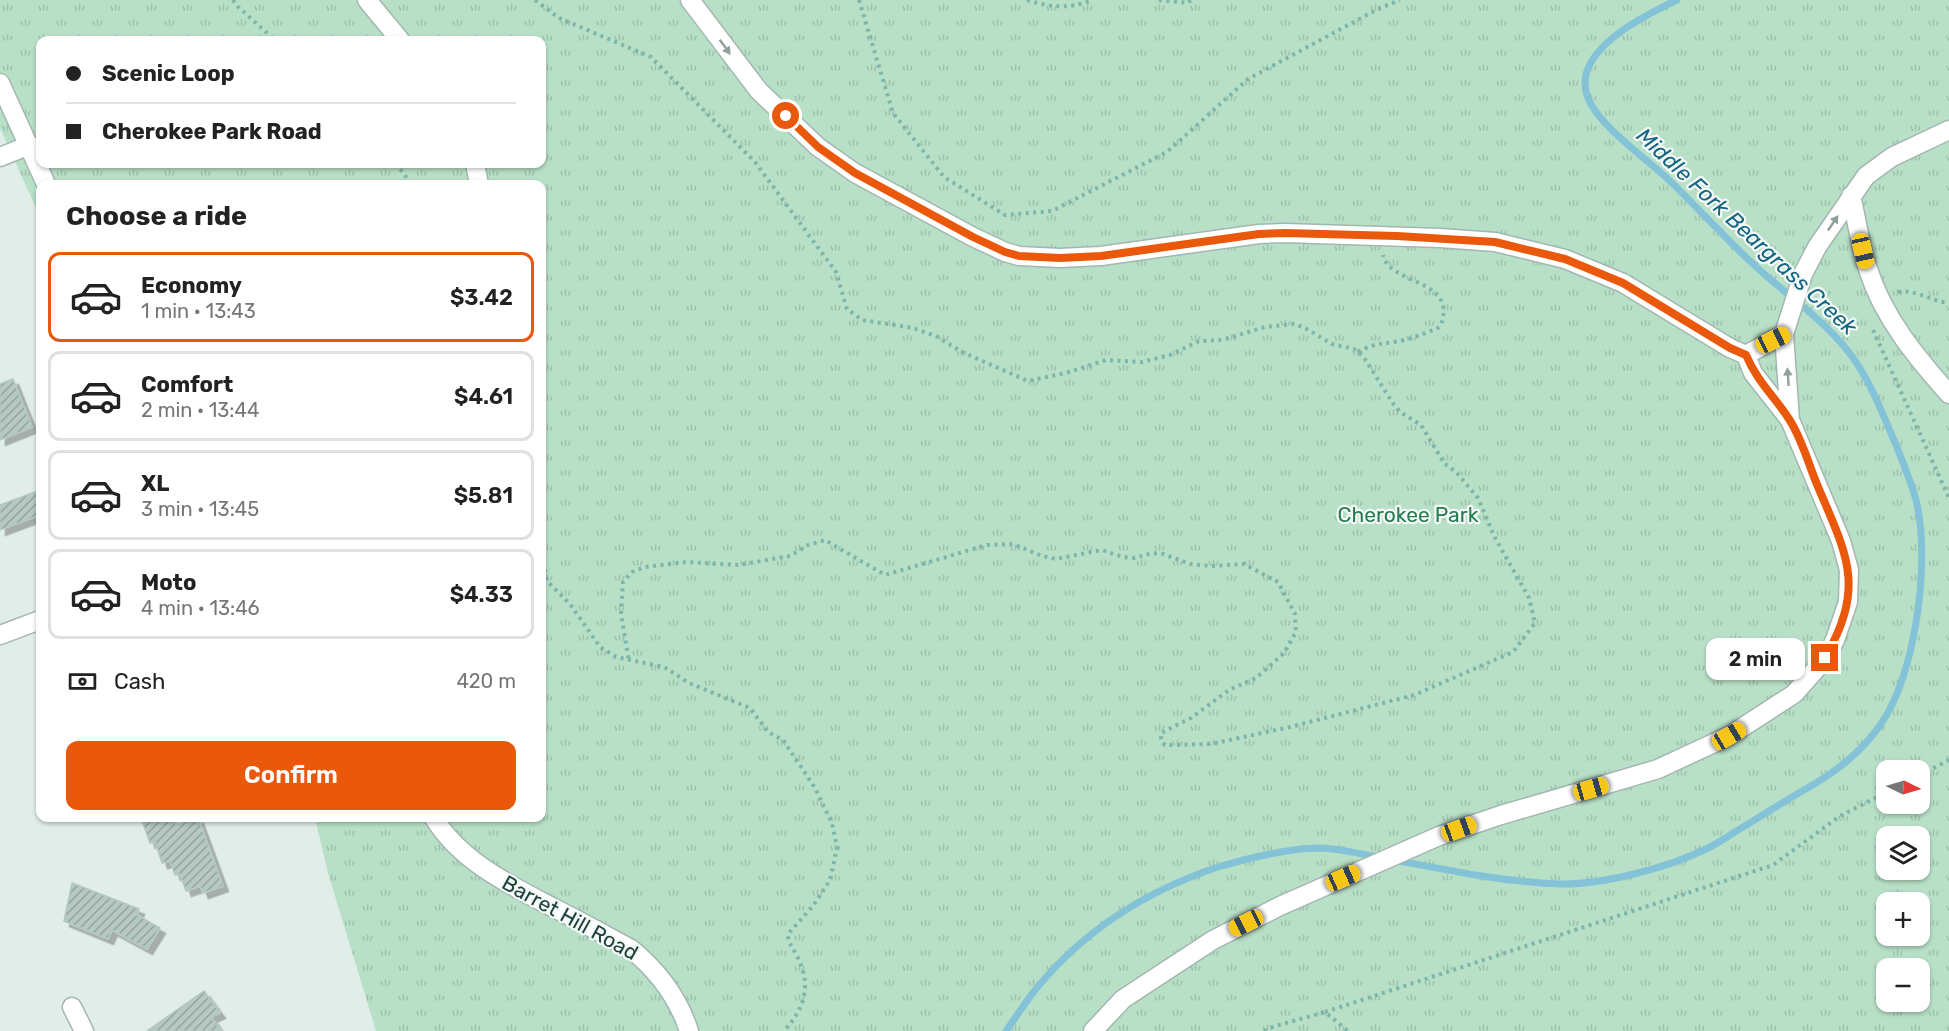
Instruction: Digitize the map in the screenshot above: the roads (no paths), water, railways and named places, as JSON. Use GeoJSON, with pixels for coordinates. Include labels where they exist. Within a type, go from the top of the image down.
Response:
{"type":"FeatureCollection","features":[{"type":"Feature","properties":{"kind":"street"},"geometry":{"type":"LineString","coordinates":[[367,0],[397,36]]}},
{"type":"Feature","properties":{"kind":"street"},"geometry":{"type":"LineString","coordinates":[[690,0],[759,92],[818,147],[855,173],[963,232],[1005,252],[1019,256],[1060,258],[1101,256],[1259,234],[1385,235],[1495,242],[1565,259],[1623,283],[1730,348],[1746,355],[1753,373],[1790,420],[1841,541],[1849,570],[1849,595],[1843,621],[1825,658],[1794,694],[1768,712],[1729,736],[1658,769],[1438,836],[1280,906],[1213,940],[1123,999],[1093,1031]]}},
{"type":"Feature","properties":{"kind":"street"},"geometry":{"type":"LineString","coordinates":[[0,83],[36,160]]}},
{"type":"Feature","properties":{"kind":"street"},"geometry":{"type":"LineString","coordinates":[[1790,420],[1784,334],[1803,274],[1817,247],[1866,176],[1892,157],[1949,130]]}},
{"type":"Feature","properties":{"kind":"street"},"geometry":{"type":"LineString","coordinates":[[0,157],[30,145]]}},
{"type":"Feature","properties":{"kind":"street"},"geometry":{"type":"LineString","coordinates":[[1851,196],[1867,269],[1879,297],[1901,335],[1949,394]]}},
{"type":"Feature","properties":{"kind":"street"},"geometry":{"type":"LineString","coordinates":[[1746,355],[1784,334]]}},
{"type":"Feature","properties":{"kind":"street"},"geometry":{"type":"LineString","coordinates":[[0,635],[36,622]]}},
{"type":"Feature","properties":{"kind":"street","name":"Barret Hill Road"},"geometry":{"type":"LineString","coordinates":[[437,822],[467,855],[502,880],[622,944],[647,962],[667,986],[682,1012],[689,1031]]}},
{"type":"Feature","properties":{"kind":"street"},"geometry":{"type":"LineString","coordinates":[[72,1007],[84,1031]]}},
{"type":"Feature","properties":{"kind":"waterway","name":"Middle Fork Beargrass Creek"},"geometry":{"type":"LineString","coordinates":[[1394,860],[1496,878],[1559,884],[1595,882],[1673,863],[1716,844],[1835,771],[1871,737],[1895,698],[1904,675],[1911,650],[1920,594],[1921,529],[1916,500],[1903,463],[1865,377],[1836,337],[1730,242],[1669,180],[1624,142],[1602,120],[1588,98],[1585,81],[1589,65],[1599,51],[1630,25],[1677,0]]}},
{"type":"Feature","properties":{"kind":"waterway","name":"Middle Fork Beargrass Creek"},"geometry":{"type":"LineString","coordinates":[[1006,1031],[1035,990],[1074,949],[1118,915],[1166,888],[1218,867],[1292,850],[1325,848],[1380,857]]}},
{"type":"Feature","properties":{"kind":"park label","name":"Cherokee Park"},"geometry":{"type":"Point","coordinates":[1408,515]}}]}
